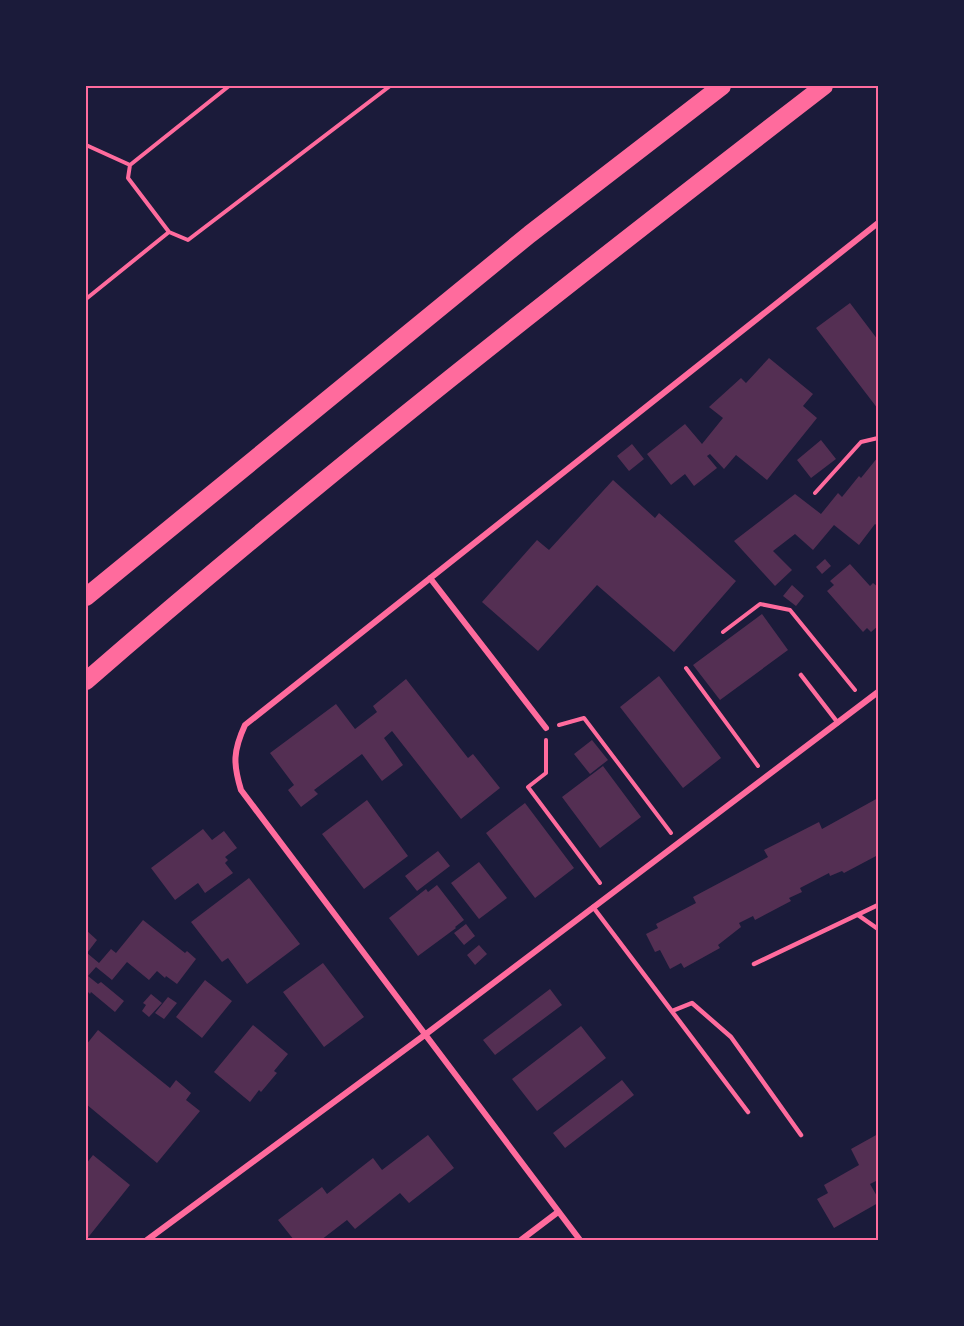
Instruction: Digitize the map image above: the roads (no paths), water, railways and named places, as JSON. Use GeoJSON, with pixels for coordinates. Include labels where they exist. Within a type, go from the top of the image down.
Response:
{"type":"FeatureCollection","features":[{"type":"Feature","properties":{"kind":"highway"},"geometry":{"type":"LineString","coordinates":[[86,597],[530,234],[722,86]]}},
{"type":"Feature","properties":{"kind":"highway"},"geometry":{"type":"LineString","coordinates":[[86,681],[171,607],[573,280],[824,86]]}},
{"type":"Feature","properties":{"kind":"street"},"geometry":{"type":"LineString","coordinates":[[580,1240],[241,790],[235,770],[235,745],[245,725],[879,223]]}},
{"type":"Feature","properties":{"kind":"street"},"geometry":{"type":"LineString","coordinates":[[430,578],[546,728]]}},
{"type":"Feature","properties":{"kind":"street"},"geometry":{"type":"LineString","coordinates":[[147,1240],[426,1034],[879,692]]}},
{"type":"Feature","properties":{"kind":"street"},"geometry":{"type":"LineString","coordinates":[[521,1240],[558,1212]]}},
{"type":"Feature","properties":{"kind":"lane"},"geometry":{"type":"LineString","coordinates":[[801,675],[838,723]]}},
{"type":"Feature","properties":{"kind":"lane"},"geometry":{"type":"LineString","coordinates":[[754,964],[879,905]]}},
{"type":"Feature","properties":{"kind":"lane"},"geometry":{"type":"LineString","coordinates":[[593,907],[748,1112]]}},
{"type":"Feature","properties":{"kind":"lane"},"geometry":{"type":"LineString","coordinates":[[858,915],[879,929]]}},
{"type":"Feature","properties":{"kind":"lane"},"geometry":{"type":"LineString","coordinates":[[672,1011],[692,1003],[731,1037],[801,1135]]}}]}
